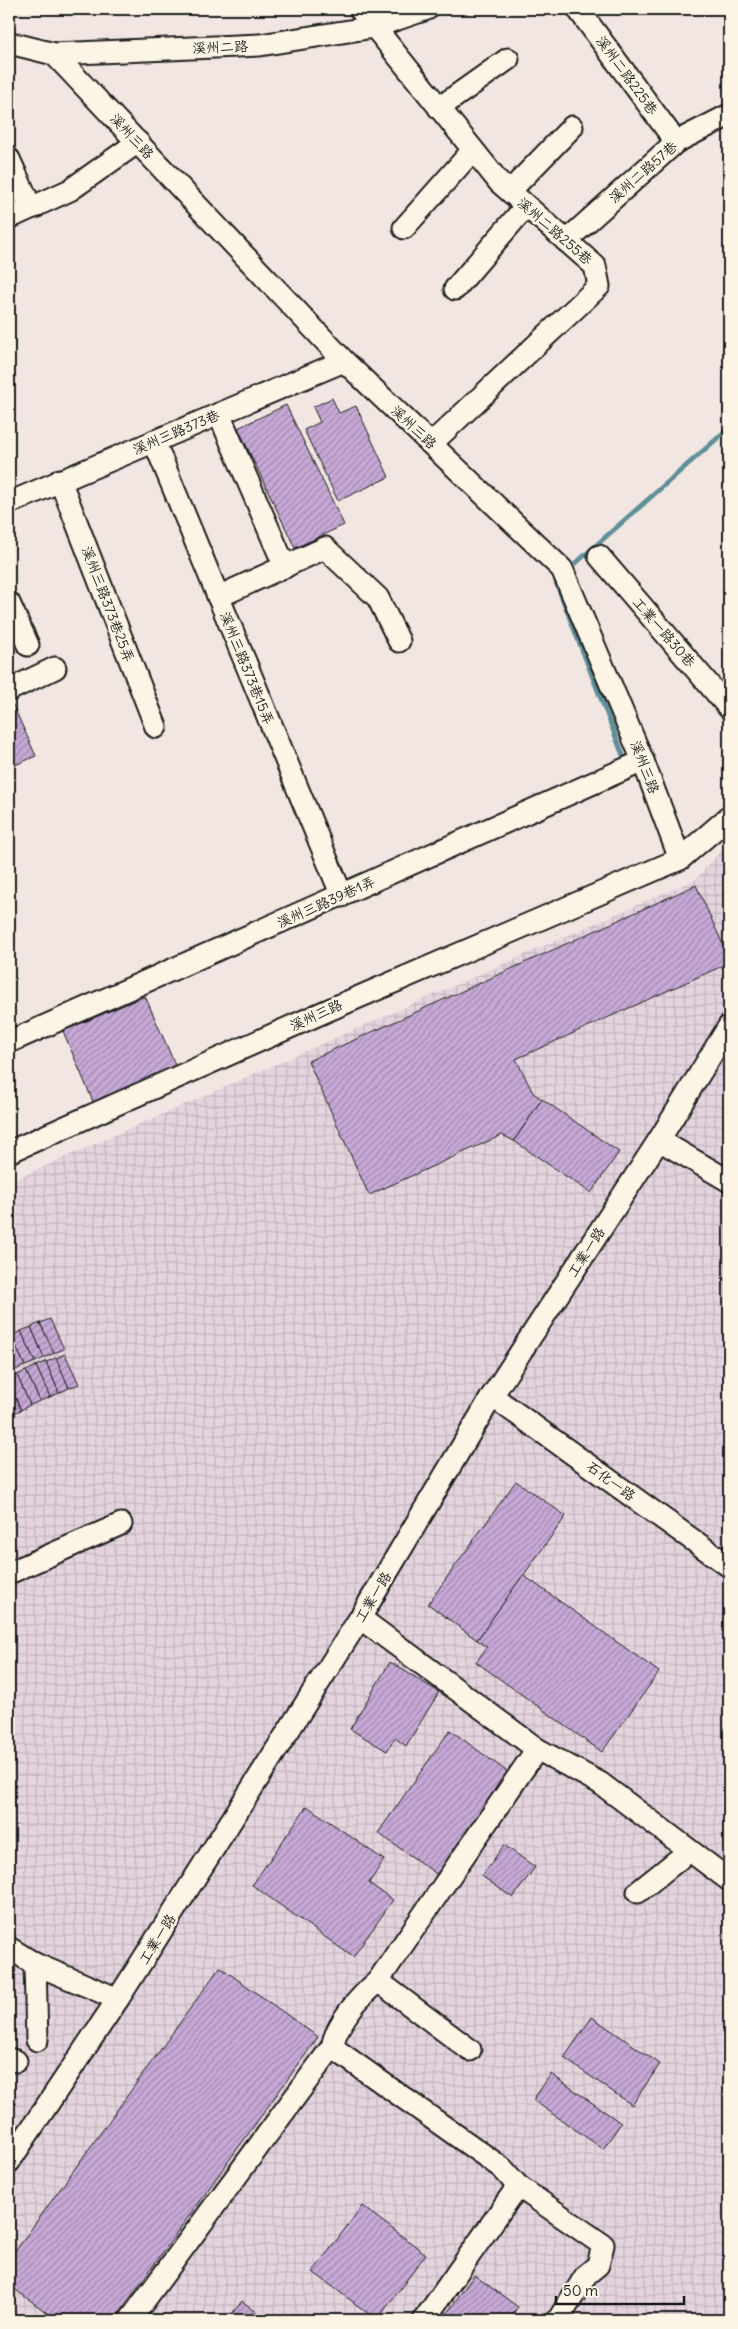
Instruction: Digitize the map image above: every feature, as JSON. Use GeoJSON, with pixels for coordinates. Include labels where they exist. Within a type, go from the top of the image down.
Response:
{"type":"FeatureCollection","features":[{"type":"Feature","properties":{"kind":"street","name":"溪州二路255巷"},"geometry":{"type":"LineString","coordinates":[[360,9],[473,150],[510,191],[595,266],[599,286],[432,443]]}},
{"type":"Feature","properties":{"kind":"street","name":"溪州二路"},"geometry":{"type":"LineString","coordinates":[[9,45],[14,44],[54,54],[260,45],[374,27],[427,9]]}},
{"type":"Feature","properties":{"kind":"street","name":"溪州二路225巷"},"geometry":{"type":"LineString","coordinates":[[578,9],[676,142]]}},
{"type":"Feature","properties":{"kind":"street","name":"溪州三路"},"geometry":{"type":"LineString","coordinates":[[54,54],[344,361],[562,569],[643,761],[680,859]]}},
{"type":"Feature","properties":{"kind":"street"},"geometry":{"type":"LineString","coordinates":[[439,108],[508,59]]}},
{"type":"Feature","properties":{"kind":"street","name":"溪州二路57巷"},"geometry":{"type":"LineString","coordinates":[[566,241],[676,142],[729,115]]}},
{"type":"Feature","properties":{"kind":"street"},"geometry":{"type":"LineString","coordinates":[[510,191],[572,126]]}},
{"type":"Feature","properties":{"kind":"street"},"geometry":{"type":"LineString","coordinates":[[9,218],[70,190],[138,142]]}},
{"type":"Feature","properties":{"kind":"street"},"geometry":{"type":"LineString","coordinates":[[404,228],[473,150]]}},
{"type":"Feature","properties":{"kind":"street"},"geometry":{"type":"LineString","coordinates":[[9,159],[28,201],[35,206]]}},
{"type":"Feature","properties":{"kind":"street"},"geometry":{"type":"LineString","coordinates":[[455,289],[526,206]]}},
{"type":"Feature","properties":{"kind":"street","name":"溪州三路373巷"},"geometry":{"type":"LineString","coordinates":[[9,503],[344,361]]}},
{"type":"Feature","properties":{"kind":"street"},"geometry":{"type":"LineString","coordinates":[[219,414],[285,567]]}},
{"type":"Feature","properties":{"kind":"street","name":"溪州三路373巷15弄"},"geometry":{"type":"LineString","coordinates":[[154,441],[342,896]]}},
{"type":"Feature","properties":{"kind":"street","name":"溪州三路373巷25弄"},"geometry":{"type":"LineString","coordinates":[[60,480],[156,727]]}},
{"type":"Feature","properties":{"kind":"street"},"geometry":{"type":"LineString","coordinates":[[218,597],[325,548],[378,598],[399,641]]}},
{"type":"Feature","properties":{"kind":"street","name":"工業一路30巷"},"geometry":{"type":"LineString","coordinates":[[599,556],[729,708]]}},
{"type":"Feature","properties":{"kind":"street"},"geometry":{"type":"LineString","coordinates":[[9,603],[28,645]]}},
{"type":"Feature","properties":{"kind":"street"},"geometry":{"type":"LineString","coordinates":[[9,690],[55,668]]}},
{"type":"Feature","properties":{"kind":"street","name":"溪州三路39巷1弄"},"geometry":{"type":"LineString","coordinates":[[9,1042],[643,761]]}},
{"type":"Feature","properties":{"kind":"street","name":"溪州三路"},"geometry":{"type":"LineString","coordinates":[[9,1152],[324,1012],[680,859],[729,817]]}},
{"type":"Feature","properties":{"kind":"street","name":"工業一路"},"geometry":{"type":"LineString","coordinates":[[9,2162],[118,2000],[360,1618],[492,1396],[659,1140],[729,1026]]}},
{"type":"Feature","properties":{"kind":"street"},"geometry":{"type":"LineString","coordinates":[[659,1140],[729,1182]]}},
{"type":"Feature","properties":{"kind":"street","name":"石化一路"},"geometry":{"type":"LineString","coordinates":[[492,1396],[729,1566]]}},
{"type":"Feature","properties":{"kind":"street"},"geometry":{"type":"LineString","coordinates":[[9,1573],[121,1524]]}},
{"type":"Feature","properties":{"kind":"street"},"geometry":{"type":"LineString","coordinates":[[360,1618],[538,1749],[600,1783],[729,1880]]}},
{"type":"Feature","properties":{"kind":"street"},"geometry":{"type":"LineString","coordinates":[[130,2320],[332,2047],[334,2034],[363,1994],[378,1981],[538,1749]]}},
{"type":"Feature","properties":{"kind":"street"},"geometry":{"type":"LineString","coordinates":[[638,1892],[689,1851]]}},
{"type":"Feature","properties":{"kind":"street"},"geometry":{"type":"LineString","coordinates":[[9,1948],[35,1964],[118,2000]]}},
{"type":"Feature","properties":{"kind":"street"},"geometry":{"type":"LineString","coordinates":[[35,1964],[37,2040]]}},
{"type":"Feature","properties":{"kind":"street"},"geometry":{"type":"LineString","coordinates":[[378,1981],[470,2050]]}},
{"type":"Feature","properties":{"kind":"street"},"geometry":{"type":"LineString","coordinates":[[332,2047],[502,2168],[518,2186],[603,2245],[598,2265],[586,2275],[558,2320]]}},
{"type":"Feature","properties":{"kind":"street"},"geometry":{"type":"LineString","coordinates":[[424,2320],[518,2186]]}},
{"type":"Feature","properties":{"kind":"shaded area"},"geometry":{"type":"Polygon","coordinates":[[[729,842],[729,2320],[9,2320],[9,1182],[696,879],[729,842]]]}},
{"type":"Feature","properties":{"kind":"building"},"geometry":{"type":"Polygon","coordinates":[[[332,398],[339,413],[356,406],[389,477],[338,501],[304,430],[320,422],[313,407],[332,398]]]}},
{"type":"Feature","properties":{"kind":"building"},"geometry":{"type":"Polygon","coordinates":[[[286,405],[344,525],[295,548],[238,428],[286,405]]]}},
{"type":"Feature","properties":{"kind":"building"},"geometry":{"type":"Polygon","coordinates":[[[12,703],[36,756],[13,766],[9,756],[9,704],[12,703]]]}},
{"type":"Feature","properties":{"kind":"building"},"geometry":{"type":"Polygon","coordinates":[[[696,885],[729,958],[729,963],[516,1059],[533,1093],[542,1099],[514,1141],[502,1135],[369,1195],[308,1061],[696,885]]]}},
{"type":"Feature","properties":{"kind":"building"},"geometry":{"type":"Polygon","coordinates":[[[145,996],[177,1069],[94,1104],[63,1031],[145,996]]]}},
{"type":"Feature","properties":{"kind":"building"},"geometry":{"type":"Polygon","coordinates":[[[542,1099],[619,1152],[591,1193],[514,1141],[542,1099]]]}},
{"type":"Feature","properties":{"kind":"building"},"geometry":{"type":"Polygon","coordinates":[[[50,1319],[64,1349],[54,1353],[40,1323],[50,1319]]]}},
{"type":"Feature","properties":{"kind":"building"},"geometry":{"type":"Polygon","coordinates":[[[40,1323],[54,1353],[44,1358],[31,1327],[40,1323]]]}},
{"type":"Feature","properties":{"kind":"building"},"geometry":{"type":"Polygon","coordinates":[[[31,1327],[44,1358],[35,1362],[21,1331],[31,1327]]]}},
{"type":"Feature","properties":{"kind":"building"},"geometry":{"type":"Polygon","coordinates":[[[21,1331],[35,1362],[25,1366],[11,1336],[21,1331]]]}},
{"type":"Feature","properties":{"kind":"building"},"geometry":{"type":"Polygon","coordinates":[[[11,1336],[25,1366],[15,1370],[9,1356],[9,1337],[11,1336]]]}},
{"type":"Feature","properties":{"kind":"building"},"geometry":{"type":"Polygon","coordinates":[[[65,1354],[79,1384],[69,1388],[56,1358],[65,1354]]]}},
{"type":"Feature","properties":{"kind":"building"},"geometry":{"type":"Polygon","coordinates":[[[9,1356],[15,1370],[9,1373],[9,1356]]]}},
{"type":"Feature","properties":{"kind":"building"},"geometry":{"type":"Polygon","coordinates":[[[56,1358],[69,1388],[59,1393],[46,1362],[56,1358]]]}},
{"type":"Feature","properties":{"kind":"building"},"geometry":{"type":"Polygon","coordinates":[[[46,1362],[59,1393],[50,1397],[36,1366],[46,1362]]]}},
{"type":"Feature","properties":{"kind":"building"},"geometry":{"type":"Polygon","coordinates":[[[36,1366],[50,1397],[40,1401],[26,1371],[36,1366]]]}},
{"type":"Feature","properties":{"kind":"building"},"geometry":{"type":"Polygon","coordinates":[[[26,1371],[40,1401],[30,1405],[17,1375],[26,1371]]]}},
{"type":"Feature","properties":{"kind":"building"},"geometry":{"type":"Polygon","coordinates":[[[17,1375],[30,1405],[21,1410],[9,1383],[9,1378],[17,1375]]]}},
{"type":"Feature","properties":{"kind":"building"},"geometry":{"type":"Polygon","coordinates":[[[9,1383],[21,1410],[11,1414],[9,1409],[9,1383]]]}},
{"type":"Feature","properties":{"kind":"building"},"geometry":{"type":"Polygon","coordinates":[[[516,1481],[566,1516],[477,1640],[428,1604],[516,1481]]]}},
{"type":"Feature","properties":{"kind":"building"},"geometry":{"type":"Polygon","coordinates":[[[523,1575],[659,1672],[602,1752],[476,1662],[487,1647],[477,1640],[523,1575]]]}},
{"type":"Feature","properties":{"kind":"building"},"geometry":{"type":"Polygon","coordinates":[[[390,1662],[439,1692],[406,1746],[395,1738],[387,1751],[350,1729],[390,1662]]]}},
{"type":"Feature","properties":{"kind":"building"},"geometry":{"type":"Polygon","coordinates":[[[450,1730],[509,1773],[438,1875],[378,1833],[450,1730]]]}},
{"type":"Feature","properties":{"kind":"building"},"geometry":{"type":"Polygon","coordinates":[[[307,1806],[384,1860],[369,1883],[393,1900],[353,1957],[252,1885],[307,1806]]]}},
{"type":"Feature","properties":{"kind":"building"},"geometry":{"type":"Polygon","coordinates":[[[504,1845],[535,1867],[513,1898],[482,1876],[504,1845]]]}},
{"type":"Feature","properties":{"kind":"building"},"geometry":{"type":"Polygon","coordinates":[[[220,1967],[318,2037],[114,2320],[57,2320],[9,2285],[9,2260],[220,1967]]]}},
{"type":"Feature","properties":{"kind":"building"},"geometry":{"type":"Polygon","coordinates":[[[592,2017],[660,2064],[632,2105],[564,2058],[592,2017]]]}},
{"type":"Feature","properties":{"kind":"building"},"geometry":{"type":"Polygon","coordinates":[[[551,2074],[621,2123],[603,2149],[533,2100],[551,2074]]]}},
{"type":"Feature","properties":{"kind":"building"},"geometry":{"type":"Polygon","coordinates":[[[362,2206],[426,2254],[377,2320],[313,2272],[362,2206]]]}},
{"type":"Feature","properties":{"kind":"building"},"geometry":{"type":"Polygon","coordinates":[[[474,2275],[518,2307],[508,2320],[442,2320],[474,2275]]]}},
{"type":"Feature","properties":{"kind":"building"},"geometry":{"type":"Polygon","coordinates":[[[242,2301],[267,2320],[227,2320],[242,2301]]]}},
{"type":"Feature","properties":{"kind":"waterway"},"geometry":{"type":"LineString","coordinates":[[576,563],[729,428]]}},
{"type":"Feature","properties":{"kind":"waterway"},"geometry":{"type":"LineString","coordinates":[[556,582],[626,763]]}}]}
